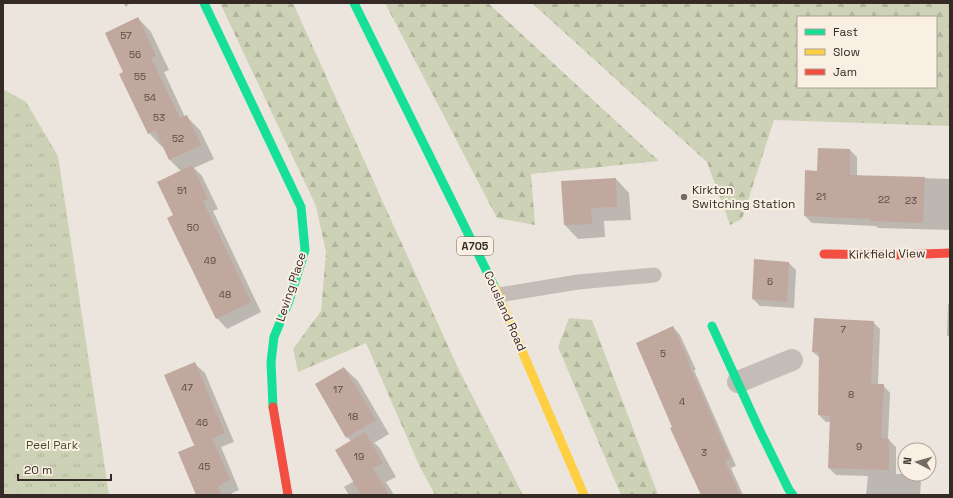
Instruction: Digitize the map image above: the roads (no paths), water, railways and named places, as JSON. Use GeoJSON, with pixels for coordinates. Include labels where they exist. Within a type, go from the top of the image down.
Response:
{"type":"FeatureCollection","features":[{"type":"Feature","properties":{"kind":"street","name":"Leving Place"},"geometry":{"type":"LineString","coordinates":[[204,3],[301,207],[305,250],[289,302],[274,337],[270,362],[273,414],[288,495]]}},
{"type":"Feature","properties":{"kind":"street","name":"Cousland Road"},"geometry":{"type":"LineString","coordinates":[[354,3],[499,295],[584,495]]}},
{"type":"Feature","properties":{"kind":"street","name":"Kirkfield View"},"geometry":{"type":"LineString","coordinates":[[824,254],[897,255],[950,252]]}},
{"type":"Feature","properties":{"kind":"street"},"geometry":{"type":"LineString","coordinates":[[712,326],[762,436],[788,490],[793,495]]}},
{"type":"Feature","properties":{"kind":"street"},"geometry":{"type":"LineString","coordinates":[[738,382],[792,360]]}},
{"type":"Feature","properties":{"kind":"lane"},"geometry":{"type":"LineString","coordinates":[[499,295],[578,282],[654,274]]}},
{"type":"Feature","properties":{"kind":"place","name":"Kirkton Switching Station"},"geometry":{"type":"Point","coordinates":[684,197]}},
{"type":"Feature","properties":{"kind":"park label","name":"Peel Park"},"geometry":{"type":"Point","coordinates":[52,445]}}]}
